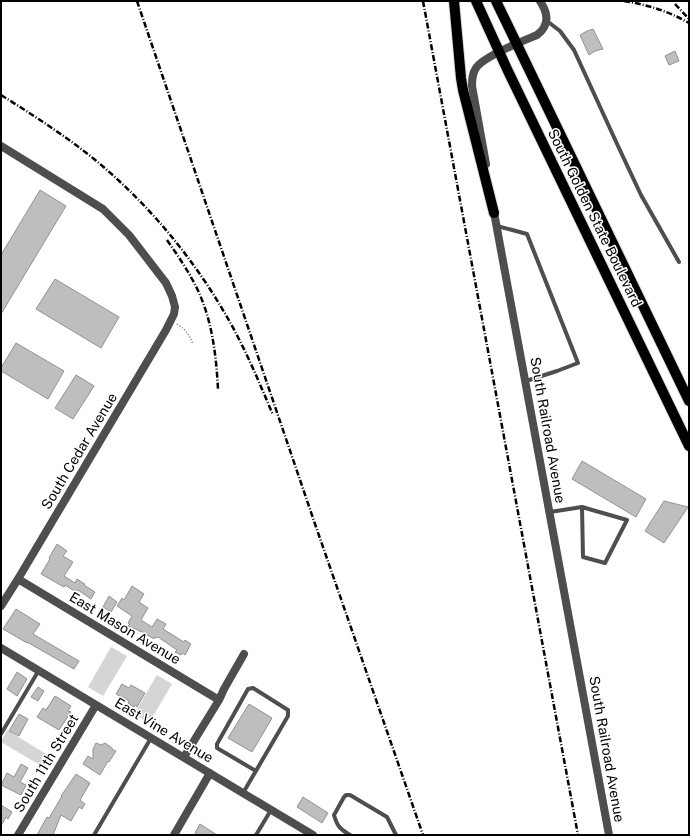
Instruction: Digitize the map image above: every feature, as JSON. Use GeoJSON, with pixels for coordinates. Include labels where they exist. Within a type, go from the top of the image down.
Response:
{"type":"FeatureCollection","features":[{"type":"Feature","properties":{"kind":"main road"},"geometry":{"type":"LineString","coordinates":[[454,1],[462,90],[494,213]]}},
{"type":"Feature","properties":{"kind":"main road","name":"South Golden State Boulevard"},"geometry":{"type":"LineString","coordinates":[[476,1],[509,48],[689,400]]}},
{"type":"Feature","properties":{"kind":"main road","name":"South Golden State Boulevard"},"geometry":{"type":"LineString","coordinates":[[496,1],[509,48],[689,446]]}},
{"type":"Feature","properties":{"kind":"street"},"geometry":{"type":"LineString","coordinates":[[509,48],[541,32],[547,20],[545,9],[540,1]]}},
{"type":"Feature","properties":{"kind":"street","name":"South Railroad Avenue"},"geometry":{"type":"LineString","coordinates":[[509,48],[480,64],[474,72],[472,86],[494,213],[609,835]]}},
{"type":"Feature","properties":{"kind":"street","name":"South Cedar Avenue"},"geometry":{"type":"LineString","coordinates":[[1,146],[103,209],[129,235],[166,283],[175,307],[171,321],[18,580],[1,606]]}},
{"type":"Feature","properties":{"kind":"street","name":"East Mason Avenue"},"geometry":{"type":"LineString","coordinates":[[18,580],[219,700]]}},
{"type":"Feature","properties":{"kind":"street","name":"East Vine Avenue"},"geometry":{"type":"LineString","coordinates":[[1,648],[313,835]]}},
{"type":"Feature","properties":{"kind":"street"},"geometry":{"type":"LineString","coordinates":[[184,758],[219,700],[244,654]]}},
{"type":"Feature","properties":{"kind":"street","name":"South 11th Street"},"geometry":{"type":"LineString","coordinates":[[18,835],[96,705]]}},
{"type":"Feature","properties":{"kind":"street"},"geometry":{"type":"LineString","coordinates":[[174,835],[210,774]]}},
{"type":"Feature","properties":{"kind":"lane"},"geometry":{"type":"LineString","coordinates":[[547,20],[560,31],[574,50],[642,195],[679,262]]}},
{"type":"Feature","properties":{"kind":"lane"},"geometry":{"type":"LineString","coordinates":[[497,226],[527,234],[578,363],[526,381]]}},
{"type":"Feature","properties":{"kind":"lane"},"geometry":{"type":"LineString","coordinates":[[550,512],[582,507],[627,520],[605,563],[583,557],[582,507]]}},
{"type":"Feature","properties":{"kind":"lane"},"geometry":{"type":"LineString","coordinates":[[1,734],[39,670]]}},
{"type":"Feature","properties":{"kind":"lane"},"geometry":{"type":"LineString","coordinates":[[243,793],[256,771],[288,716],[288,710],[253,688],[248,689],[217,744],[217,748],[256,771]]}},
{"type":"Feature","properties":{"kind":"lane"},"geometry":{"type":"LineString","coordinates":[[94,835],[151,738]]}},
{"type":"Feature","properties":{"kind":"lane"},"geometry":{"type":"LineString","coordinates":[[350,835],[341,830],[336,823],[334,815],[346,795],[350,795],[387,817],[396,835]]}},
{"type":"Feature","properties":{"kind":"lane"},"geometry":{"type":"LineString","coordinates":[[256,835],[271,810]]}},
{"type":"Feature","properties":{"kind":"path"},"geometry":{"type":"LineString","coordinates":[[171,321],[182,327],[190,334],[192,344]]}},
{"type":"Feature","properties":{"kind":"shaded area"},"geometry":{"type":"Polygon","coordinates":[[[111,647],[127,656],[103,696],[88,687],[111,647]]]}},
{"type":"Feature","properties":{"kind":"shaded area"},"geometry":{"type":"Polygon","coordinates":[[[157,675],[172,684],[149,723],[134,714],[157,675]]]}},
{"type":"Feature","properties":{"kind":"shaded area"},"geometry":{"type":"Polygon","coordinates":[[[7,730],[51,757],[45,768],[1,742],[7,730]]]}},
{"type":"Feature","properties":{"kind":"building"},"geometry":{"type":"Polygon","coordinates":[[[593,29],[603,49],[595,51],[589,55],[580,35],[593,29]]]}},
{"type":"Feature","properties":{"kind":"building"},"geometry":{"type":"Polygon","coordinates":[[[675,51],[679,61],[669,65],[665,56],[675,51]]]}},
{"type":"Feature","properties":{"kind":"building"},"geometry":{"type":"Polygon","coordinates":[[[40,190],[66,206],[1,314],[1,255],[40,190]]]}},
{"type":"Feature","properties":{"kind":"building"},"geometry":{"type":"Polygon","coordinates":[[[55,279],[119,317],[101,348],[36,309],[55,279]]]}},
{"type":"Feature","properties":{"kind":"building"},"geometry":{"type":"Polygon","coordinates":[[[16,343],[64,371],[48,399],[1,371],[1,368],[16,343]]]}},
{"type":"Feature","properties":{"kind":"building"},"geometry":{"type":"Polygon","coordinates":[[[76,375],[94,386],[73,419],[55,408],[76,375]]]}},
{"type":"Feature","properties":{"kind":"building"},"geometry":{"type":"Polygon","coordinates":[[[582,461],[646,499],[636,517],[572,479],[582,461]]]}},
{"type":"Feature","properties":{"kind":"building"},"geometry":{"type":"Polygon","coordinates":[[[664,501],[688,507],[664,543],[645,531],[664,501]]]}},
{"type":"Feature","properties":{"kind":"building"},"geometry":{"type":"Polygon","coordinates":[[[57,544],[67,551],[63,556],[73,562],[64,576],[75,583],[77,579],[95,592],[91,599],[78,590],[76,592],[65,585],[64,587],[41,574],[57,544]]]}},
{"type":"Feature","properties":{"kind":"building"},"geometry":{"type":"Polygon","coordinates":[[[132,586],[144,594],[139,602],[148,608],[141,620],[152,627],[157,619],[166,624],[163,629],[184,642],[185,640],[191,644],[185,655],[175,652],[177,650],[158,637],[155,637],[154,639],[141,631],[128,626],[132,616],[117,606],[122,598],[124,600],[132,586]]]}},
{"type":"Feature","properties":{"kind":"building"},"geometry":{"type":"Polygon","coordinates":[[[109,596],[117,602],[111,612],[103,607],[109,596]]]}},
{"type":"Feature","properties":{"kind":"building"},"geometry":{"type":"Polygon","coordinates":[[[16,609],[40,624],[33,634],[79,661],[74,669],[3,629],[16,609]]]}},
{"type":"Feature","properties":{"kind":"building"},"geometry":{"type":"Polygon","coordinates":[[[17,672],[27,679],[17,696],[7,689],[17,672]]]}},
{"type":"Feature","properties":{"kind":"building"},"geometry":{"type":"Polygon","coordinates":[[[122,684],[129,688],[131,685],[145,693],[137,707],[135,705],[134,707],[128,703],[129,701],[116,694],[122,684]]]}},
{"type":"Feature","properties":{"kind":"building"},"geometry":{"type":"Polygon","coordinates":[[[38,687],[44,691],[38,701],[31,697],[38,687]]]}},
{"type":"Feature","properties":{"kind":"building"},"geometry":{"type":"Polygon","coordinates":[[[55,696],[71,706],[68,711],[71,712],[59,730],[37,717],[43,708],[46,710],[55,696]]]}},
{"type":"Feature","properties":{"kind":"building"},"geometry":{"type":"Polygon","coordinates":[[[249,704],[272,718],[252,752],[228,738],[249,704]]]}},
{"type":"Feature","properties":{"kind":"building"},"geometry":{"type":"Polygon","coordinates":[[[19,714],[28,719],[19,736],[9,731],[19,714]]]}},
{"type":"Feature","properties":{"kind":"building"},"geometry":{"type":"Polygon","coordinates":[[[96,743],[101,745],[105,743],[116,751],[100,775],[83,764],[88,756],[93,759],[93,749],[96,743]]]}},
{"type":"Feature","properties":{"kind":"building"},"geometry":{"type":"Polygon","coordinates":[[[21,764],[28,768],[20,782],[26,785],[21,795],[1,785],[7,773],[14,777],[21,764]]]}},
{"type":"Feature","properties":{"kind":"building"},"geometry":{"type":"Polygon","coordinates":[[[76,774],[90,783],[80,800],[85,804],[82,809],[79,807],[71,821],[61,815],[53,835],[37,835],[47,817],[49,818],[61,796],[76,774]]]}},
{"type":"Feature","properties":{"kind":"building"},"geometry":{"type":"Polygon","coordinates":[[[303,797],[328,813],[322,823],[297,807],[303,797]]]}},
{"type":"Feature","properties":{"kind":"building"},"geometry":{"type":"Polygon","coordinates":[[[1,805],[12,812],[8,819],[6,817],[1,826],[1,805]]]}},
{"type":"Feature","properties":{"kind":"building"},"geometry":{"type":"Polygon","coordinates":[[[200,824],[217,835],[198,835],[195,833],[200,824]]]}},
{"type":"Feature","properties":{"kind":"railway"},"geometry":{"type":"LineString","coordinates":[[137,1],[315,524],[423,835]]}},
{"type":"Feature","properties":{"kind":"railway"},"geometry":{"type":"LineString","coordinates":[[423,1],[578,835]]}},
{"type":"Feature","properties":{"kind":"railway"},"geometry":{"type":"LineString","coordinates":[[624,1],[658,9],[689,23]]}},
{"type":"Feature","properties":{"kind":"railway"},"geometry":{"type":"LineString","coordinates":[[675,4],[689,19]]}},
{"type":"Feature","properties":{"kind":"railway"},"geometry":{"type":"LineString","coordinates":[[1,95],[94,159],[134,195],[170,235],[203,278],[231,324],[248,357],[273,415]]}},
{"type":"Feature","properties":{"kind":"railway"},"geometry":{"type":"LineString","coordinates":[[167,240],[189,274],[204,305],[214,346],[218,389]]}}]}
